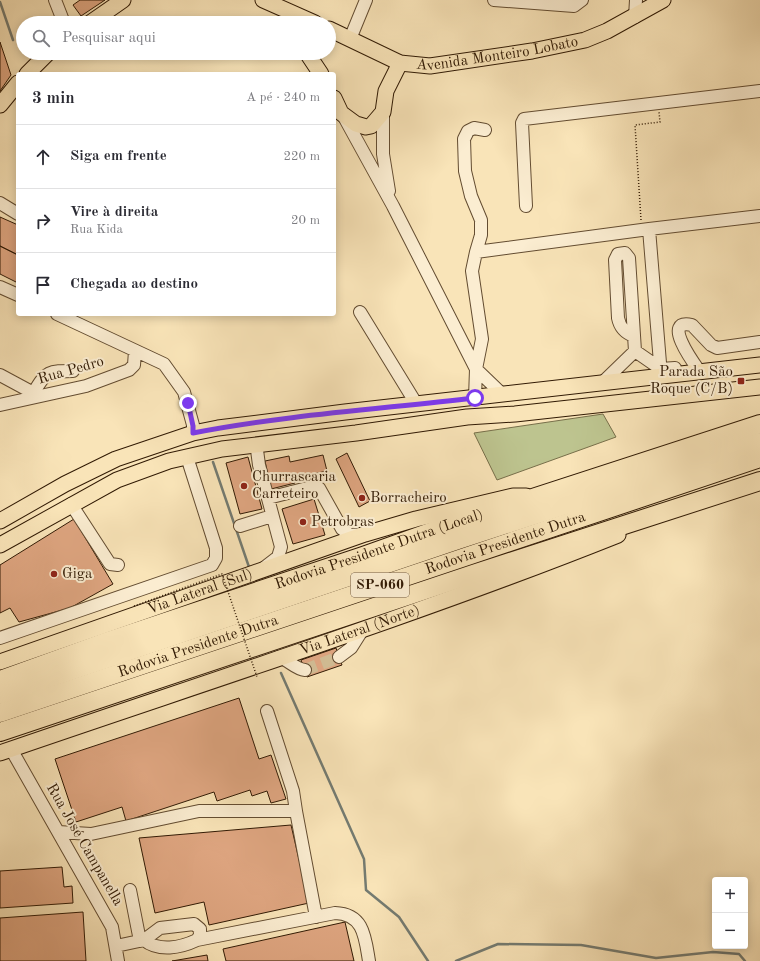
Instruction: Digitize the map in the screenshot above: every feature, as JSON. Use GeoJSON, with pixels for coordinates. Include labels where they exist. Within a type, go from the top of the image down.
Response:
{"type":"FeatureCollection","features":[{"type":"Feature","properties":{"kind":"highway","name":"Rodovia Presidente Dutra (Local)"},"geometry":{"type":"LineString","coordinates":[[0,680],[108,641],[363,556],[453,524],[541,497],[760,424]]}},
{"type":"Feature","properties":{"kind":"highway","name":"Rodovia Presidente Dutra"},"geometry":{"type":"LineString","coordinates":[[0,695],[451,542],[760,442]]}},
{"type":"Feature","properties":{"kind":"highway","name":"Rodovia Presidente Dutra"},"geometry":{"type":"LineString","coordinates":[[0,713],[93,680],[760,458]]}},
{"type":"Feature","properties":{"kind":"highway","name":"Rodovia Presidente Dutra"},"geometry":{"type":"LineString","coordinates":[[0,732],[465,576],[760,481]]}},
{"type":"Feature","properties":{"kind":"main road"},"geometry":{"type":"LineString","coordinates":[[100,16],[123,0]]}},
{"type":"Feature","properties":{"kind":"main road","name":"Avenida Monteiro Lobato"},"geometry":{"type":"LineString","coordinates":[[336,32],[400,63],[430,66],[532,51],[585,40],[635,17],[663,0]]}},
{"type":"Feature","properties":{"kind":"main road"},"geometry":{"type":"LineString","coordinates":[[269,3],[281,16]]}},
{"type":"Feature","properties":{"kind":"main road"},"geometry":{"type":"LineString","coordinates":[[269,3],[299,16]]}},
{"type":"Feature","properties":{"kind":"main road"},"geometry":{"type":"LineString","coordinates":[[336,102],[342,113],[356,124],[366,127],[375,122],[383,112],[386,91],[383,62],[376,52]]}},
{"type":"Feature","properties":{"kind":"main road"},"geometry":{"type":"LineString","coordinates":[[29,72],[41,60]]}},
{"type":"Feature","properties":{"kind":"main road"},"geometry":{"type":"LineString","coordinates":[[312,60],[320,72]]}},
{"type":"Feature","properties":{"kind":"main road"},"geometry":{"type":"LineString","coordinates":[[318,60],[321,72]]}},
{"type":"Feature","properties":{"kind":"main road"},"geometry":{"type":"LineString","coordinates":[[386,91],[400,63]]}},
{"type":"Feature","properties":{"kind":"main road"},"geometry":{"type":"LineString","coordinates":[[0,105],[16,85]]}},
{"type":"Feature","properties":{"kind":"main road"},"geometry":{"type":"LineString","coordinates":[[0,522],[65,484],[116,459],[193,433],[218,428],[475,398],[661,373],[760,365]]}},
{"type":"Feature","properties":{"kind":"main road"},"geometry":{"type":"LineString","coordinates":[[0,546],[72,504],[117,480],[159,464],[187,456],[252,448],[282,451],[335,445],[346,441],[356,433],[467,417],[515,414],[760,387]]}},
{"type":"Feature","properties":{"kind":"main road"},"geometry":{"type":"LineString","coordinates":[[508,393],[505,406],[507,412],[515,414]]}},
{"type":"Feature","properties":{"kind":"main road"},"geometry":{"type":"LineString","coordinates":[[345,412],[354,419],[357,428],[356,433]]}},
{"type":"Feature","properties":{"kind":"main road"},"geometry":{"type":"LineString","coordinates":[[159,464],[185,447],[193,433]]}},
{"type":"Feature","properties":{"kind":"main road","name":"Via Lateral (Sul)"},"geometry":{"type":"LineString","coordinates":[[0,662],[365,534],[416,519],[513,496],[541,497]]}},
{"type":"Feature","properties":{"kind":"main road","name":"Via Lateral (Norte)"},"geometry":{"type":"LineString","coordinates":[[6,751],[363,629],[557,559],[715,496]]}},
{"type":"Feature","properties":{"kind":"street"},"geometry":{"type":"LineString","coordinates":[[55,0],[61,16]]}},
{"type":"Feature","properties":{"kind":"street"},"geometry":{"type":"LineString","coordinates":[[350,39],[366,0]]}},
{"type":"Feature","properties":{"kind":"street"},"geometry":{"type":"LineString","coordinates":[[494,0],[574,6],[582,0]]}},
{"type":"Feature","properties":{"kind":"street"},"geometry":{"type":"LineString","coordinates":[[635,17],[636,0]]}},
{"type":"Feature","properties":{"kind":"street"},"geometry":{"type":"LineString","coordinates":[[526,206],[522,124],[524,118],[760,91]]}},
{"type":"Feature","properties":{"kind":"street"},"geometry":{"type":"LineString","coordinates":[[383,112],[383,154],[392,206]]}},
{"type":"Feature","properties":{"kind":"street"},"geometry":{"type":"LineString","coordinates":[[342,113],[476,369],[508,393]]}},
{"type":"Feature","properties":{"kind":"street"},"geometry":{"type":"LineString","coordinates":[[475,398],[476,369],[482,339],[472,271],[481,235],[481,220],[471,196],[465,171],[464,139],[468,131],[474,128],[485,130]]}},
{"type":"Feature","properties":{"kind":"street"},"geometry":{"type":"LineString","coordinates":[[0,202],[16,213]]}},
{"type":"Feature","properties":{"kind":"street"},"geometry":{"type":"LineString","coordinates":[[476,252],[619,232],[760,216]]}},
{"type":"Feature","properties":{"kind":"street"},"geometry":{"type":"LineString","coordinates":[[646,230],[661,373]]}},
{"type":"Feature","properties":{"kind":"street"},"geometry":{"type":"LineString","coordinates":[[619,232],[621,253],[625,253],[629,258],[635,351],[661,373]]}},
{"type":"Feature","properties":{"kind":"street"},"geometry":{"type":"LineString","coordinates":[[0,287],[16,294]]}},
{"type":"Feature","properties":{"kind":"street"},"geometry":{"type":"LineString","coordinates":[[360,312],[417,405]]}},
{"type":"Feature","properties":{"kind":"street"},"geometry":{"type":"LineString","coordinates":[[61,316],[164,364],[170,370],[184,392],[193,426],[193,433]]}},
{"type":"Feature","properties":{"kind":"street"},"geometry":{"type":"LineString","coordinates":[[698,369],[680,342],[679,330],[686,324],[692,325],[711,345],[717,348],[760,342]]}},
{"type":"Feature","properties":{"kind":"street","name":"Rua Pedro"},"geometry":{"type":"LineString","coordinates":[[0,405],[37,394],[86,386],[131,370],[134,364],[135,351]]}},
{"type":"Feature","properties":{"kind":"street"},"geometry":{"type":"LineString","coordinates":[[603,382],[635,351]]}},
{"type":"Feature","properties":{"kind":"street"},"geometry":{"type":"LineString","coordinates":[[0,375],[37,394],[46,374],[52,371],[73,371]]}},
{"type":"Feature","properties":{"kind":"street"},"geometry":{"type":"LineString","coordinates":[[252,448],[268,498],[281,547],[278,557],[259,572]]}},
{"type":"Feature","properties":{"kind":"street"},"geometry":{"type":"LineString","coordinates":[[0,638],[212,565],[216,558],[216,548],[187,456]]}},
{"type":"Feature","properties":{"kind":"street"},"geometry":{"type":"LineString","coordinates":[[268,498],[315,486],[319,488],[342,529],[350,535],[365,534]]}},
{"type":"Feature","properties":{"kind":"street"},"geometry":{"type":"LineString","coordinates":[[72,504],[110,564],[118,565]]}},
{"type":"Feature","properties":{"kind":"street"},"geometry":{"type":"LineString","coordinates":[[240,526],[272,516]]}},
{"type":"Feature","properties":{"kind":"street"},"geometry":{"type":"LineString","coordinates":[[339,657],[351,648],[363,629]]}},
{"type":"Feature","properties":{"kind":"street"},"geometry":{"type":"LineString","coordinates":[[279,658],[288,661],[297,668],[305,670]]}},
{"type":"Feature","properties":{"kind":"street"},"geometry":{"type":"LineString","coordinates":[[267,711],[293,791],[316,917]]}},
{"type":"Feature","properties":{"kind":"street","name":"Rua José Campanella"},"geometry":{"type":"LineString","coordinates":[[6,751],[58,832],[112,927],[118,961]]}},
{"type":"Feature","properties":{"kind":"street"},"geometry":{"type":"LineString","coordinates":[[58,832],[91,834],[198,811],[296,811]]}},
{"type":"Feature","properties":{"kind":"street"},"geometry":{"type":"LineString","coordinates":[[130,890],[142,941]]}},
{"type":"Feature","properties":{"kind":"street"},"geometry":{"type":"LineString","coordinates":[[142,941],[150,945],[163,948],[335,913],[345,913],[352,916],[362,930],[369,961]]}},
{"type":"Feature","properties":{"kind":"street"},"geometry":{"type":"LineString","coordinates":[[116,946],[142,941],[160,928],[191,924],[197,925],[200,929],[200,935],[197,940]]}},
{"type":"Feature","properties":{"kind":"path"},"geometry":{"type":"LineString","coordinates":[[646,230],[635,125],[660,122],[658,102]]}},
{"type":"Feature","properties":{"kind":"path"},"geometry":{"type":"LineString","coordinates":[[134,606],[222,574],[257,677]]}},
{"type":"Feature","properties":{"kind":"green space"},"geometry":{"type":"Polygon","coordinates":[[[603,414],[616,437],[497,480],[474,433],[603,414]]]}},
{"type":"Feature","properties":{"kind":"building"},"geometry":{"type":"Polygon","coordinates":[[[80,0],[105,0],[81,16],[73,5],[80,0]]]}},
{"type":"Feature","properties":{"kind":"building"},"geometry":{"type":"Polygon","coordinates":[[[0,42],[11,75],[0,91],[0,42]]]}},
{"type":"Feature","properties":{"kind":"building"},"geometry":{"type":"Polygon","coordinates":[[[0,217],[16,224],[16,254],[0,246],[0,217]]]}},
{"type":"Feature","properties":{"kind":"building"},"geometry":{"type":"Polygon","coordinates":[[[0,246],[16,254],[16,282],[0,274],[0,246]]]}},
{"type":"Feature","properties":{"kind":"building"},"geometry":{"type":"Polygon","coordinates":[[[347,453],[370,501],[359,507],[336,459],[347,453]]]}},
{"type":"Feature","properties":{"kind":"building"},"geometry":{"type":"Polygon","coordinates":[[[323,455],[327,471],[294,478],[295,483],[271,489],[265,461],[289,456],[290,462],[323,455]]]}},
{"type":"Feature","properties":{"kind":"building","name":"Churrascaria Carreteiro"},"geometry":{"type":"Polygon","coordinates":[[[248,457],[262,509],[240,514],[226,463],[248,457]]]}},
{"type":"Feature","properties":{"kind":"building","name":"Petrobras"},"geometry":{"type":"Polygon","coordinates":[[[314,499],[325,535],[293,544],[282,509],[314,499]]]}},
{"type":"Feature","properties":{"kind":"building","name":"Giga"},"geometry":{"type":"Polygon","coordinates":[[[74,519],[113,584],[70,608],[19,622],[10,608],[0,613],[0,565],[74,519]]]}},
{"type":"Feature","properties":{"kind":"building"},"geometry":{"type":"Polygon","coordinates":[[[336,648],[342,665],[307,677],[301,660],[336,648]]]}},
{"type":"Feature","properties":{"kind":"building"},"geometry":{"type":"Polygon","coordinates":[[[239,698],[259,759],[271,755],[286,799],[271,803],[267,791],[252,796],[250,790],[217,801],[214,792],[126,821],[122,807],[76,822],[55,759],[239,698]]]}},
{"type":"Feature","properties":{"kind":"building"},"geometry":{"type":"Polygon","coordinates":[[[291,825],[309,903],[209,925],[204,902],[155,913],[139,838],[291,825]]]}},
{"type":"Feature","properties":{"kind":"building"},"geometry":{"type":"Polygon","coordinates":[[[62,867],[64,887],[72,886],[73,903],[0,908],[0,871],[62,867]]]}},
{"type":"Feature","properties":{"kind":"building"},"geometry":{"type":"Polygon","coordinates":[[[83,912],[86,961],[0,961],[0,918],[83,912]]]}},
{"type":"Feature","properties":{"kind":"building"},"geometry":{"type":"Polygon","coordinates":[[[345,922],[354,961],[226,961],[223,949],[345,922]]]}},
{"type":"Feature","properties":{"kind":"building"},"geometry":{"type":"Polygon","coordinates":[[[207,955],[208,961],[172,961],[207,955]]]}},
{"type":"Feature","properties":{"kind":"waterway"},"geometry":{"type":"LineString","coordinates":[[0,2],[13,40]]}},
{"type":"Feature","properties":{"kind":"waterway"},"geometry":{"type":"LineString","coordinates":[[213,462],[249,567]]}},
{"type":"Feature","properties":{"kind":"waterway"},"geometry":{"type":"LineString","coordinates":[[281,673],[364,859],[366,890],[399,917],[428,961]]}},
{"type":"Feature","properties":{"kind":"waterway"},"geometry":{"type":"LineString","coordinates":[[456,961],[498,944],[581,945],[656,958],[713,952],[739,954],[745,961]]}},
{"type":"Feature","properties":{"kind":"tunnel"},"geometry":{"type":"LineString","coordinates":[[305,670],[339,657]]}},
{"type":"Feature","properties":{"kind":"place","name":"Parada São Roque (C/B)"},"geometry":{"type":"Point","coordinates":[741,381]}},
{"type":"Feature","properties":{"kind":"place","name":"Churrascaria Carreteiro"},"geometry":{"type":"Point","coordinates":[244,486]}},
{"type":"Feature","properties":{"kind":"place","name":"Borracheiro"},"geometry":{"type":"Point","coordinates":[362,498]}},
{"type":"Feature","properties":{"kind":"place","name":"Petrobras"},"geometry":{"type":"Point","coordinates":[303,522]}},
{"type":"Feature","properties":{"kind":"place","name":"Giga"},"geometry":{"type":"Point","coordinates":[54,574]}},
{"type":"Feature","properties":{"kind":"route"},"geometry":{"type":"LineString","coordinates":[[188,403],[193,433],[218,428],[345,412],[475,398]]}}]}
